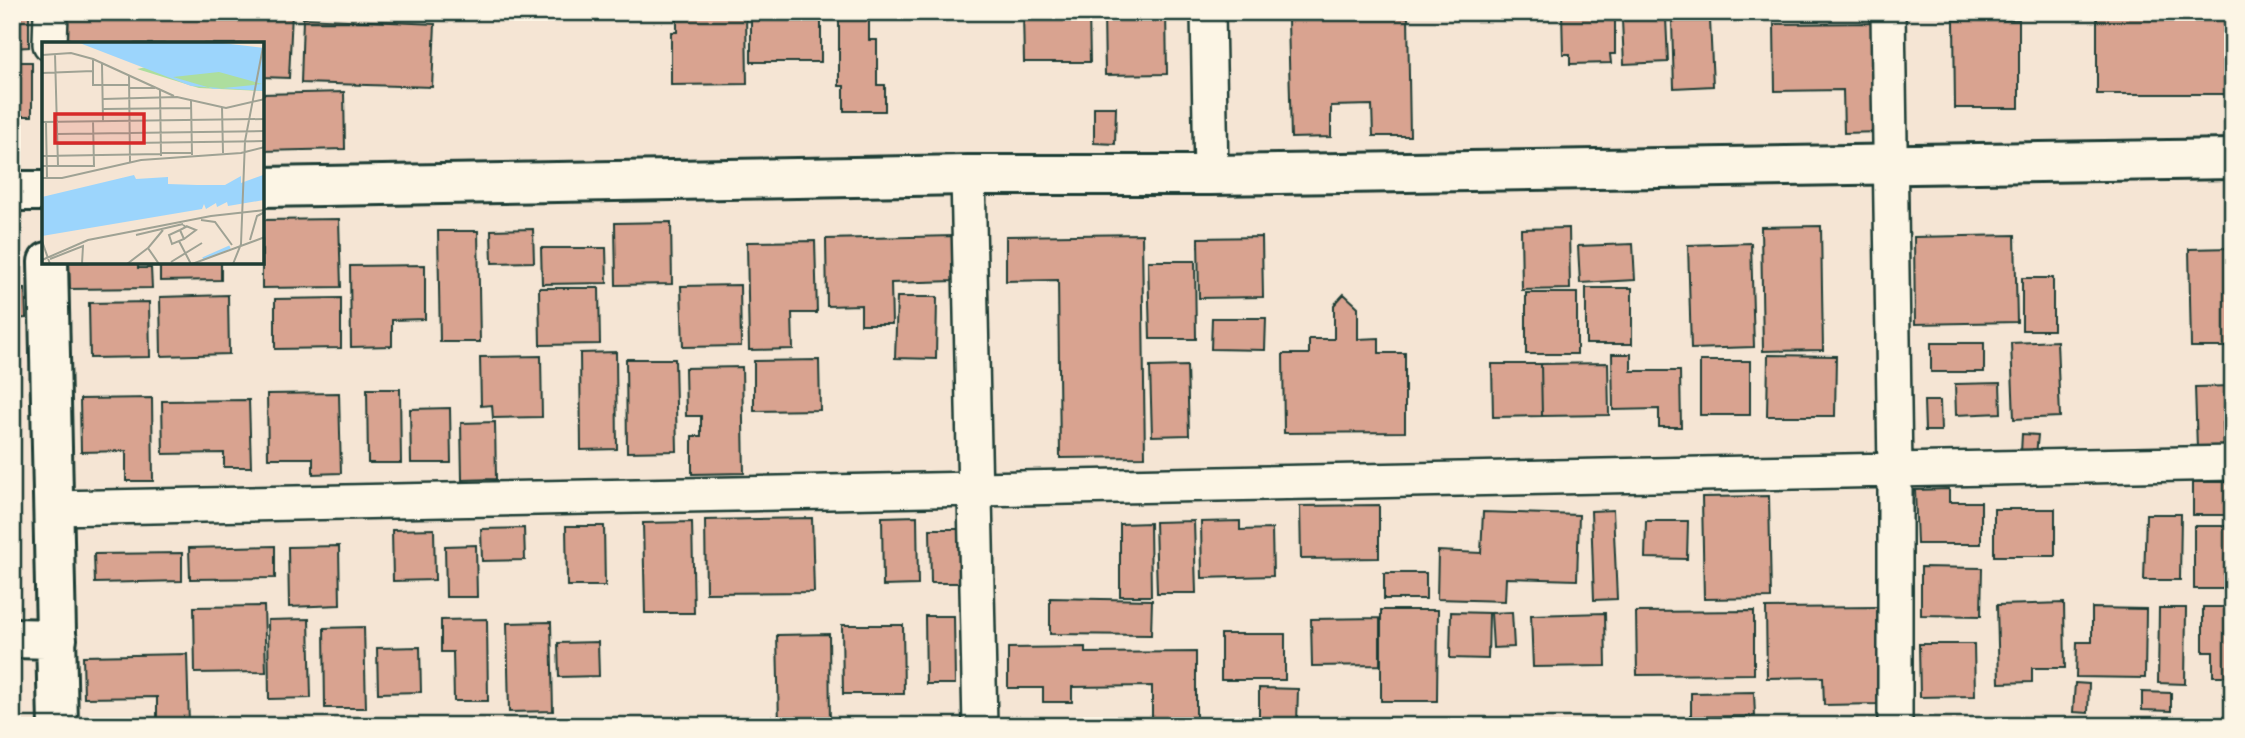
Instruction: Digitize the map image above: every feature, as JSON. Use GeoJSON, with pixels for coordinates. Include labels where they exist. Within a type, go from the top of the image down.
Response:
{"type":"FeatureCollection","features":[{"type":"Feature","properties":{"kind":"street"},"geometry":{"type":"LineString","coordinates":[[50,42],[51,12]]}},
{"type":"Feature","properties":{"kind":"street"},"geometry":{"type":"LineString","coordinates":[[1208,12],[1211,175]]}},
{"type":"Feature","properties":{"kind":"street"},"geometry":{"type":"LineString","coordinates":[[1888,12],[1892,162],[1895,726]]}},
{"type":"Feature","properties":{"kind":"street"},"geometry":{"type":"LineString","coordinates":[[264,187],[2233,159]]}},
{"type":"Feature","properties":{"kind":"street"},"geometry":{"type":"LineString","coordinates":[[968,175],[981,726]]}},
{"type":"Feature","properties":{"kind":"street"},"geometry":{"type":"LineString","coordinates":[[12,191],[42,191]]}},
{"type":"Feature","properties":{"kind":"street"},"geometry":{"type":"LineString","coordinates":[[48,264],[58,726]]}},
{"type":"Feature","properties":{"kind":"street"},"geometry":{"type":"LineString","coordinates":[[54,508],[2233,463]]}},
{"type":"Feature","properties":{"kind":"street"},"geometry":{"type":"LineString","coordinates":[[12,638],[57,639]]}},
{"type":"Feature","properties":{"kind":"building"},"geometry":{"type":"Polygon","coordinates":[[[12,12],[29,12],[29,47],[12,48],[12,12]]]}},
{"type":"Feature","properties":{"kind":"building"},"geometry":{"type":"Polygon","coordinates":[[[67,12],[292,12],[289,78],[264,77],[264,42],[65,42],[67,12]]]}},
{"type":"Feature","properties":{"kind":"building"},"geometry":{"type":"Polygon","coordinates":[[[677,12],[746,12],[747,84],[671,85],[671,32],[677,32],[677,12]]]}},
{"type":"Feature","properties":{"kind":"building"},"geometry":{"type":"Polygon","coordinates":[[[751,12],[821,12],[821,62],[751,62],[751,12]]]}},
{"type":"Feature","properties":{"kind":"building"},"geometry":{"type":"Polygon","coordinates":[[[1023,12],[1089,12],[1090,62],[1024,62],[1023,12]]]}},
{"type":"Feature","properties":{"kind":"building"},"geometry":{"type":"Polygon","coordinates":[[[1104,12],[1166,12],[1167,74],[1105,75],[1104,12]]]}},
{"type":"Feature","properties":{"kind":"building"},"geometry":{"type":"Polygon","coordinates":[[[1562,12],[1615,12],[1615,54],[1610,54],[1611,63],[1570,64],[1570,54],[1563,54],[1562,12]]]}},
{"type":"Feature","properties":{"kind":"building"},"geometry":{"type":"Polygon","coordinates":[[[2097,13],[2233,13],[2233,94],[2097,94],[2097,13]]]}},
{"type":"Feature","properties":{"kind":"building"},"geometry":{"type":"Polygon","coordinates":[[[1408,17],[1410,136],[1373,136],[1372,105],[1331,106],[1331,137],[1291,138],[1288,20],[1408,17]]]}},
{"type":"Feature","properties":{"kind":"building"},"geometry":{"type":"Polygon","coordinates":[[[303,18],[435,24],[432,87],[301,83],[303,18]]]}},
{"type":"Feature","properties":{"kind":"building"},"geometry":{"type":"Polygon","coordinates":[[[839,18],[869,18],[869,40],[877,40],[877,85],[885,85],[885,111],[844,111],[844,86],[839,86],[839,18]]]}},
{"type":"Feature","properties":{"kind":"building"},"geometry":{"type":"Polygon","coordinates":[[[1666,18],[1668,62],[1624,64],[1622,20],[1666,18]]]}},
{"type":"Feature","properties":{"kind":"building"},"geometry":{"type":"Polygon","coordinates":[[[1710,20],[1713,86],[1674,88],[1672,21],[1710,20]]]}},
{"type":"Feature","properties":{"kind":"building"},"geometry":{"type":"Polygon","coordinates":[[[1954,20],[2019,20],[2019,108],[1955,108],[1954,20]]]}},
{"type":"Feature","properties":{"kind":"building"},"geometry":{"type":"Polygon","coordinates":[[[1878,23],[1879,132],[1844,133],[1843,90],[1775,91],[1774,24],[1878,23]]]}},
{"type":"Feature","properties":{"kind":"building"},"geometry":{"type":"Polygon","coordinates":[[[12,62],[32,62],[32,116],[12,116],[12,62]]]}},
{"type":"Feature","properties":{"kind":"building"},"geometry":{"type":"Polygon","coordinates":[[[344,92],[345,149],[264,151],[264,94],[344,92]]]}},
{"type":"Feature","properties":{"kind":"building"},"geometry":{"type":"Polygon","coordinates":[[[1094,107],[1116,107],[1115,144],[1094,143],[1094,107]]]}},
{"type":"Feature","properties":{"kind":"building"},"geometry":{"type":"Polygon","coordinates":[[[339,219],[341,287],[262,288],[264,220],[339,219]]]}},
{"type":"Feature","properties":{"kind":"building"},"geometry":{"type":"Polygon","coordinates":[[[671,222],[672,284],[616,285],[615,223],[671,222]]]}},
{"type":"Feature","properties":{"kind":"building"},"geometry":{"type":"Polygon","coordinates":[[[1821,226],[1823,350],[1763,351],[1761,227],[1821,226]]]}},
{"type":"Feature","properties":{"kind":"building"},"geometry":{"type":"Polygon","coordinates":[[[1569,228],[1570,289],[1522,290],[1521,229],[1569,228]]]}},
{"type":"Feature","properties":{"kind":"building"},"geometry":{"type":"Polygon","coordinates":[[[533,229],[534,262],[492,263],[491,230],[533,229]]]}},
{"type":"Feature","properties":{"kind":"building"},"geometry":{"type":"Polygon","coordinates":[[[438,231],[478,231],[480,342],[440,342],[438,231]]]}},
{"type":"Feature","properties":{"kind":"building"},"geometry":{"type":"Polygon","coordinates":[[[1142,234],[1145,457],[1060,458],[1058,280],[1006,281],[1006,236],[1142,234]]]}},
{"type":"Feature","properties":{"kind":"building"},"geometry":{"type":"Polygon","coordinates":[[[2015,235],[2017,322],[1915,324],[1914,237],[2015,235]]]}},
{"type":"Feature","properties":{"kind":"building"},"geometry":{"type":"Polygon","coordinates":[[[953,236],[954,281],[891,283],[892,324],[861,324],[861,305],[827,306],[826,239],[953,236]]]}},
{"type":"Feature","properties":{"kind":"building"},"geometry":{"type":"Polygon","coordinates":[[[1262,237],[1263,297],[1199,298],[1198,238],[1262,237]]]}},
{"type":"Feature","properties":{"kind":"building"},"geometry":{"type":"Polygon","coordinates":[[[815,241],[817,313],[792,313],[793,349],[749,350],[747,242],[815,241]]]}},
{"type":"Feature","properties":{"kind":"building"},"geometry":{"type":"Polygon","coordinates":[[[1751,243],[1754,347],[1691,349],[1688,245],[1751,243]]]}},
{"type":"Feature","properties":{"kind":"building"},"geometry":{"type":"Polygon","coordinates":[[[1633,244],[1635,280],[1580,283],[1578,246],[1633,244]]]}},
{"type":"Feature","properties":{"kind":"building"},"geometry":{"type":"Polygon","coordinates":[[[541,248],[606,248],[607,283],[542,284],[541,248]]]}},
{"type":"Feature","properties":{"kind":"building"},"geometry":{"type":"Polygon","coordinates":[[[2233,248],[2233,347],[2191,347],[2189,249],[2233,248]]]}},
{"type":"Feature","properties":{"kind":"building"},"geometry":{"type":"Polygon","coordinates":[[[1148,261],[1195,261],[1196,339],[1150,339],[1148,261]]]}},
{"type":"Feature","properties":{"kind":"building"},"geometry":{"type":"Polygon","coordinates":[[[69,264],[138,264],[138,268],[151,268],[152,288],[70,289],[69,264]]]}},
{"type":"Feature","properties":{"kind":"building"},"geometry":{"type":"Polygon","coordinates":[[[160,264],[221,264],[221,280],[160,281],[160,264]]]}},
{"type":"Feature","properties":{"kind":"building"},"geometry":{"type":"Polygon","coordinates":[[[425,265],[425,319],[392,320],[392,346],[351,347],[350,266],[425,265]]]}},
{"type":"Feature","properties":{"kind":"building"},"geometry":{"type":"Polygon","coordinates":[[[2022,278],[2053,278],[2053,330],[2022,330],[2022,278]]]}},
{"type":"Feature","properties":{"kind":"building"},"geometry":{"type":"Polygon","coordinates":[[[740,285],[741,346],[683,347],[681,286],[740,285]]]}},
{"type":"Feature","properties":{"kind":"building"},"geometry":{"type":"Polygon","coordinates":[[[25,288],[26,318],[12,319],[12,289],[25,288]]]}},
{"type":"Feature","properties":{"kind":"building"},"geometry":{"type":"Polygon","coordinates":[[[539,288],[599,288],[600,344],[540,345],[539,288]]]}},
{"type":"Feature","properties":{"kind":"building"},"geometry":{"type":"Polygon","coordinates":[[[1586,288],[1632,288],[1632,344],[1586,344],[1586,288]]]}},
{"type":"Feature","properties":{"kind":"building"},"geometry":{"type":"Polygon","coordinates":[[[1526,293],[1577,293],[1577,354],[1526,354],[1526,293]]]}},
{"type":"Feature","properties":{"kind":"building"},"geometry":{"type":"Polygon","coordinates":[[[1344,294],[1358,307],[1358,339],[1379,338],[1379,353],[1405,353],[1405,432],[1284,433],[1283,354],[1309,354],[1309,339],[1334,339],[1334,305],[1344,294]]]}},
{"type":"Feature","properties":{"kind":"building"},"geometry":{"type":"Polygon","coordinates":[[[228,295],[229,354],[161,356],[160,297],[228,295]]]}},
{"type":"Feature","properties":{"kind":"building"},"geometry":{"type":"Polygon","coordinates":[[[897,297],[937,297],[936,359],[895,358],[897,297]]]}},
{"type":"Feature","properties":{"kind":"building"},"geometry":{"type":"Polygon","coordinates":[[[341,298],[341,348],[275,349],[275,299],[341,298]]]}},
{"type":"Feature","properties":{"kind":"building"},"geometry":{"type":"Polygon","coordinates":[[[149,302],[150,357],[90,358],[89,303],[149,302]]]}},
{"type":"Feature","properties":{"kind":"building"},"geometry":{"type":"Polygon","coordinates":[[[1212,318],[1266,318],[1265,350],[1211,349],[1212,318]]]}},
{"type":"Feature","properties":{"kind":"building"},"geometry":{"type":"Polygon","coordinates":[[[2057,341],[2060,417],[2014,419],[2011,343],[2057,341]]]}},
{"type":"Feature","properties":{"kind":"building"},"geometry":{"type":"Polygon","coordinates":[[[1931,343],[1984,343],[1984,372],[1931,372],[1931,343]]]}},
{"type":"Feature","properties":{"kind":"building"},"geometry":{"type":"Polygon","coordinates":[[[616,352],[617,449],[581,450],[580,353],[616,352]]]}},
{"type":"Feature","properties":{"kind":"building"},"geometry":{"type":"Polygon","coordinates":[[[1612,354],[1631,354],[1631,371],[1680,371],[1681,427],[1659,427],[1659,409],[1613,410],[1612,354]]]}},
{"type":"Feature","properties":{"kind":"building"},"geometry":{"type":"Polygon","coordinates":[[[1768,355],[1836,356],[1835,416],[1767,416],[1768,355]]]}},
{"type":"Feature","properties":{"kind":"building"},"geometry":{"type":"Polygon","coordinates":[[[541,356],[542,417],[493,418],[492,405],[481,406],[480,357],[541,356]]]}},
{"type":"Feature","properties":{"kind":"building"},"geometry":{"type":"Polygon","coordinates":[[[626,359],[675,359],[677,451],[627,452],[626,359]]]}},
{"type":"Feature","properties":{"kind":"building"},"geometry":{"type":"Polygon","coordinates":[[[819,360],[820,410],[754,411],[754,361],[819,360]]]}},
{"type":"Feature","properties":{"kind":"building"},"geometry":{"type":"Polygon","coordinates":[[[1700,361],[1750,361],[1750,415],[1700,415],[1700,361]]]}},
{"type":"Feature","properties":{"kind":"building"},"geometry":{"type":"Polygon","coordinates":[[[1608,363],[1609,415],[1542,416],[1541,364],[1608,363]]]}},
{"type":"Feature","properties":{"kind":"building"},"geometry":{"type":"Polygon","coordinates":[[[1492,364],[1541,364],[1542,416],[1493,417],[1492,364]]]}},
{"type":"Feature","properties":{"kind":"building"},"geometry":{"type":"Polygon","coordinates":[[[1187,366],[1189,435],[1152,436],[1150,367],[1187,366]]]}},
{"type":"Feature","properties":{"kind":"building"},"geometry":{"type":"Polygon","coordinates":[[[742,367],[744,473],[692,474],[692,436],[701,436],[701,416],[686,416],[685,368],[742,367]]]}},
{"type":"Feature","properties":{"kind":"building"},"geometry":{"type":"Polygon","coordinates":[[[2000,383],[2001,413],[1956,415],[1955,384],[2000,383]]]}},
{"type":"Feature","properties":{"kind":"building"},"geometry":{"type":"Polygon","coordinates":[[[2233,386],[2233,423],[2223,423],[2224,448],[2197,449],[2195,387],[2233,386]]]}},
{"type":"Feature","properties":{"kind":"building"},"geometry":{"type":"Polygon","coordinates":[[[367,389],[400,389],[401,463],[368,463],[367,389]]]}},
{"type":"Feature","properties":{"kind":"building"},"geometry":{"type":"Polygon","coordinates":[[[339,393],[341,473],[313,474],[313,458],[268,458],[267,394],[339,393]]]}},
{"type":"Feature","properties":{"kind":"building"},"geometry":{"type":"Polygon","coordinates":[[[152,398],[153,481],[126,481],[126,451],[81,452],[80,399],[152,398]]]}},
{"type":"Feature","properties":{"kind":"building"},"geometry":{"type":"Polygon","coordinates":[[[249,400],[251,467],[224,467],[224,453],[163,454],[162,401],[249,400]]]}},
{"type":"Feature","properties":{"kind":"building"},"geometry":{"type":"Polygon","coordinates":[[[1924,401],[1940,401],[1941,431],[1925,431],[1924,401]]]}},
{"type":"Feature","properties":{"kind":"building"},"geometry":{"type":"Polygon","coordinates":[[[450,408],[451,463],[411,463],[410,409],[450,408]]]}},
{"type":"Feature","properties":{"kind":"building"},"geometry":{"type":"Polygon","coordinates":[[[495,422],[496,479],[462,480],[461,423],[495,422]]]}},
{"type":"Feature","properties":{"kind":"building"},"geometry":{"type":"Polygon","coordinates":[[[2022,434],[2038,435],[2036,455],[2021,453],[2022,434]]]}},
{"type":"Feature","properties":{"kind":"building"},"geometry":{"type":"Polygon","coordinates":[[[2193,482],[2228,482],[2228,515],[2193,515],[2193,482]]]}},
{"type":"Feature","properties":{"kind":"building"},"geometry":{"type":"Polygon","coordinates":[[[1949,489],[1949,502],[1981,502],[1981,544],[1917,544],[1915,490],[1949,489]]]}},
{"type":"Feature","properties":{"kind":"building"},"geometry":{"type":"Polygon","coordinates":[[[1769,496],[1771,598],[1704,599],[1702,497],[1769,496]]]}},
{"type":"Feature","properties":{"kind":"building"},"geometry":{"type":"Polygon","coordinates":[[[1379,505],[1379,558],[1301,559],[1300,506],[1379,505]]]}},
{"type":"Feature","properties":{"kind":"building"},"geometry":{"type":"Polygon","coordinates":[[[1994,509],[2055,509],[2055,556],[1994,556],[1994,509]]]}},
{"type":"Feature","properties":{"kind":"building"},"geometry":{"type":"Polygon","coordinates":[[[1613,510],[1617,599],[1594,600],[1591,511],[1613,510]]]}},
{"type":"Feature","properties":{"kind":"building"},"geometry":{"type":"Polygon","coordinates":[[[1483,512],[1579,515],[1577,580],[1506,578],[1505,601],[1437,599],[1438,551],[1481,553],[1483,512]]]}},
{"type":"Feature","properties":{"kind":"building"},"geometry":{"type":"Polygon","coordinates":[[[2146,514],[2181,514],[2180,580],[2144,580],[2146,514]]]}},
{"type":"Feature","properties":{"kind":"building"},"geometry":{"type":"Polygon","coordinates":[[[917,516],[918,585],[883,586],[882,517],[917,516]]]}},
{"type":"Feature","properties":{"kind":"building"},"geometry":{"type":"Polygon","coordinates":[[[812,518],[814,592],[706,593],[705,520],[812,518]]]}},
{"type":"Feature","properties":{"kind":"building"},"geometry":{"type":"Polygon","coordinates":[[[1194,521],[1196,593],[1157,593],[1155,522],[1194,521]]]}},
{"type":"Feature","properties":{"kind":"building"},"geometry":{"type":"Polygon","coordinates":[[[1240,521],[1240,530],[1272,529],[1273,576],[1202,578],[1201,522],[1240,521]]]}},
{"type":"Feature","properties":{"kind":"building"},"geometry":{"type":"Polygon","coordinates":[[[1646,521],[1688,521],[1687,559],[1645,558],[1646,521]]]}},
{"type":"Feature","properties":{"kind":"building"},"geometry":{"type":"Polygon","coordinates":[[[692,522],[694,613],[645,613],[643,523],[692,522]]]}},
{"type":"Feature","properties":{"kind":"building"},"geometry":{"type":"Polygon","coordinates":[[[1150,523],[1151,596],[1120,596],[1120,524],[1150,523]]]}},
{"type":"Feature","properties":{"kind":"building"},"geometry":{"type":"Polygon","coordinates":[[[566,526],[604,526],[605,586],[567,586],[566,526]]]}},
{"type":"Feature","properties":{"kind":"building"},"geometry":{"type":"Polygon","coordinates":[[[2194,526],[2232,526],[2232,589],[2194,589],[2194,526]]]}},
{"type":"Feature","properties":{"kind":"building"},"geometry":{"type":"Polygon","coordinates":[[[524,528],[525,560],[482,561],[481,529],[524,528]]]}},
{"type":"Feature","properties":{"kind":"building"},"geometry":{"type":"Polygon","coordinates":[[[434,529],[435,580],[393,581],[392,530],[434,529]]]}},
{"type":"Feature","properties":{"kind":"building"},"geometry":{"type":"Polygon","coordinates":[[[930,529],[959,529],[960,583],[931,583],[930,529]]]}},
{"type":"Feature","properties":{"kind":"building"},"geometry":{"type":"Polygon","coordinates":[[[476,545],[477,597],[446,597],[445,546],[476,545]]]}},
{"type":"Feature","properties":{"kind":"building"},"geometry":{"type":"Polygon","coordinates":[[[275,546],[275,578],[190,579],[189,548],[275,546]]]}},
{"type":"Feature","properties":{"kind":"building"},"geometry":{"type":"Polygon","coordinates":[[[339,546],[340,605],[289,607],[288,547],[339,546]]]}},
{"type":"Feature","properties":{"kind":"building"},"geometry":{"type":"Polygon","coordinates":[[[182,553],[182,581],[95,583],[94,554],[182,553]]]}},
{"type":"Feature","properties":{"kind":"building"},"geometry":{"type":"Polygon","coordinates":[[[1921,567],[1982,568],[1981,616],[1921,615],[1921,567]]]}},
{"type":"Feature","properties":{"kind":"building"},"geometry":{"type":"Polygon","coordinates":[[[1384,573],[1426,573],[1426,599],[1384,599],[1384,573]]]}},
{"type":"Feature","properties":{"kind":"building"},"geometry":{"type":"Polygon","coordinates":[[[1050,598],[1152,600],[1151,635],[1050,634],[1050,598]]]}},
{"type":"Feature","properties":{"kind":"building"},"geometry":{"type":"Polygon","coordinates":[[[2064,603],[2065,668],[2032,668],[2032,682],[1999,683],[1997,605],[2064,603]]]}},
{"type":"Feature","properties":{"kind":"building"},"geometry":{"type":"Polygon","coordinates":[[[264,606],[266,672],[195,673],[194,607],[264,606]]]}},
{"type":"Feature","properties":{"kind":"building"},"geometry":{"type":"Polygon","coordinates":[[[1878,607],[1879,704],[1824,705],[1823,677],[1767,678],[1766,608],[1878,607]]]}},
{"type":"Feature","properties":{"kind":"building"},"geometry":{"type":"Polygon","coordinates":[[[2203,607],[2233,607],[2233,676],[2213,676],[2213,652],[2203,652],[2203,607]]]}},
{"type":"Feature","properties":{"kind":"building"},"geometry":{"type":"Polygon","coordinates":[[[2092,608],[2146,609],[2145,678],[2076,677],[2077,642],[2092,642],[2092,608]]]}},
{"type":"Feature","properties":{"kind":"building"},"geometry":{"type":"Polygon","coordinates":[[[2159,608],[2186,608],[2185,684],[2158,683],[2159,608]]]}},
{"type":"Feature","properties":{"kind":"building"},"geometry":{"type":"Polygon","coordinates":[[[1381,610],[1438,610],[1437,701],[1381,701],[1381,610]]]}},
{"type":"Feature","properties":{"kind":"building"},"geometry":{"type":"Polygon","coordinates":[[[1754,611],[1754,674],[1637,675],[1636,612],[1754,611]]]}},
{"type":"Feature","properties":{"kind":"building"},"geometry":{"type":"Polygon","coordinates":[[[1451,612],[1489,613],[1488,659],[1450,658],[1451,612]]]}},
{"type":"Feature","properties":{"kind":"building"},"geometry":{"type":"Polygon","coordinates":[[[1512,612],[1514,647],[1493,648],[1491,613],[1512,612]]]}},
{"type":"Feature","properties":{"kind":"building"},"geometry":{"type":"Polygon","coordinates":[[[1605,613],[1606,666],[1533,667],[1531,615],[1605,613]]]}},
{"type":"Feature","properties":{"kind":"building"},"geometry":{"type":"Polygon","coordinates":[[[925,616],[954,616],[955,684],[926,684],[925,616]]]}},
{"type":"Feature","properties":{"kind":"building"},"geometry":{"type":"Polygon","coordinates":[[[1380,618],[1380,665],[1312,666],[1311,619],[1380,618]]]}},
{"type":"Feature","properties":{"kind":"building"},"geometry":{"type":"Polygon","coordinates":[[[309,619],[311,698],[269,699],[268,620],[309,619]]]}},
{"type":"Feature","properties":{"kind":"building"},"geometry":{"type":"Polygon","coordinates":[[[487,619],[488,701],[454,701],[453,652],[441,652],[441,620],[487,619]]]}},
{"type":"Feature","properties":{"kind":"building"},"geometry":{"type":"Polygon","coordinates":[[[551,622],[553,711],[509,712],[507,623],[551,622]]]}},
{"type":"Feature","properties":{"kind":"building"},"geometry":{"type":"Polygon","coordinates":[[[842,625],[903,625],[904,694],[843,694],[842,625]]]}},
{"type":"Feature","properties":{"kind":"building"},"geometry":{"type":"Polygon","coordinates":[[[364,627],[366,708],[325,708],[324,628],[364,627]]]}},
{"type":"Feature","properties":{"kind":"building"},"geometry":{"type":"Polygon","coordinates":[[[829,634],[830,726],[779,726],[777,635],[829,634]]]}},
{"type":"Feature","properties":{"kind":"building"},"geometry":{"type":"Polygon","coordinates":[[[1221,634],[1285,634],[1285,680],[1221,680],[1221,634]]]}},
{"type":"Feature","properties":{"kind":"building"},"geometry":{"type":"Polygon","coordinates":[[[598,642],[599,676],[559,677],[558,643],[598,642]]]}},
{"type":"Feature","properties":{"kind":"building"},"geometry":{"type":"Polygon","coordinates":[[[1919,644],[1974,644],[1975,696],[1920,697],[1919,644]]]}},
{"type":"Feature","properties":{"kind":"building"},"geometry":{"type":"Polygon","coordinates":[[[420,647],[421,692],[378,693],[377,648],[420,647]]]}},
{"type":"Feature","properties":{"kind":"building"},"geometry":{"type":"Polygon","coordinates":[[[1085,647],[1085,653],[1196,652],[1196,720],[1152,720],[1152,686],[1072,687],[1072,702],[1043,702],[1043,688],[1008,688],[1008,648],[1085,647]]]}},
{"type":"Feature","properties":{"kind":"building"},"geometry":{"type":"Polygon","coordinates":[[[187,654],[189,726],[157,726],[157,697],[84,698],[83,656],[187,654]]]}},
{"type":"Feature","properties":{"kind":"building"},"geometry":{"type":"Polygon","coordinates":[[[2075,683],[2089,684],[2088,713],[2073,712],[2075,683]]]}},
{"type":"Feature","properties":{"kind":"building"},"geometry":{"type":"Polygon","coordinates":[[[1259,688],[1298,689],[1297,723],[1259,722],[1259,688]]]}},
{"type":"Feature","properties":{"kind":"building"},"geometry":{"type":"Polygon","coordinates":[[[1754,692],[1755,716],[1691,717],[1691,693],[1754,692]]]}},
{"type":"Feature","properties":{"kind":"building"},"geometry":{"type":"Polygon","coordinates":[[[2142,692],[2171,693],[2171,711],[2142,710],[2142,692]]]}}]}
